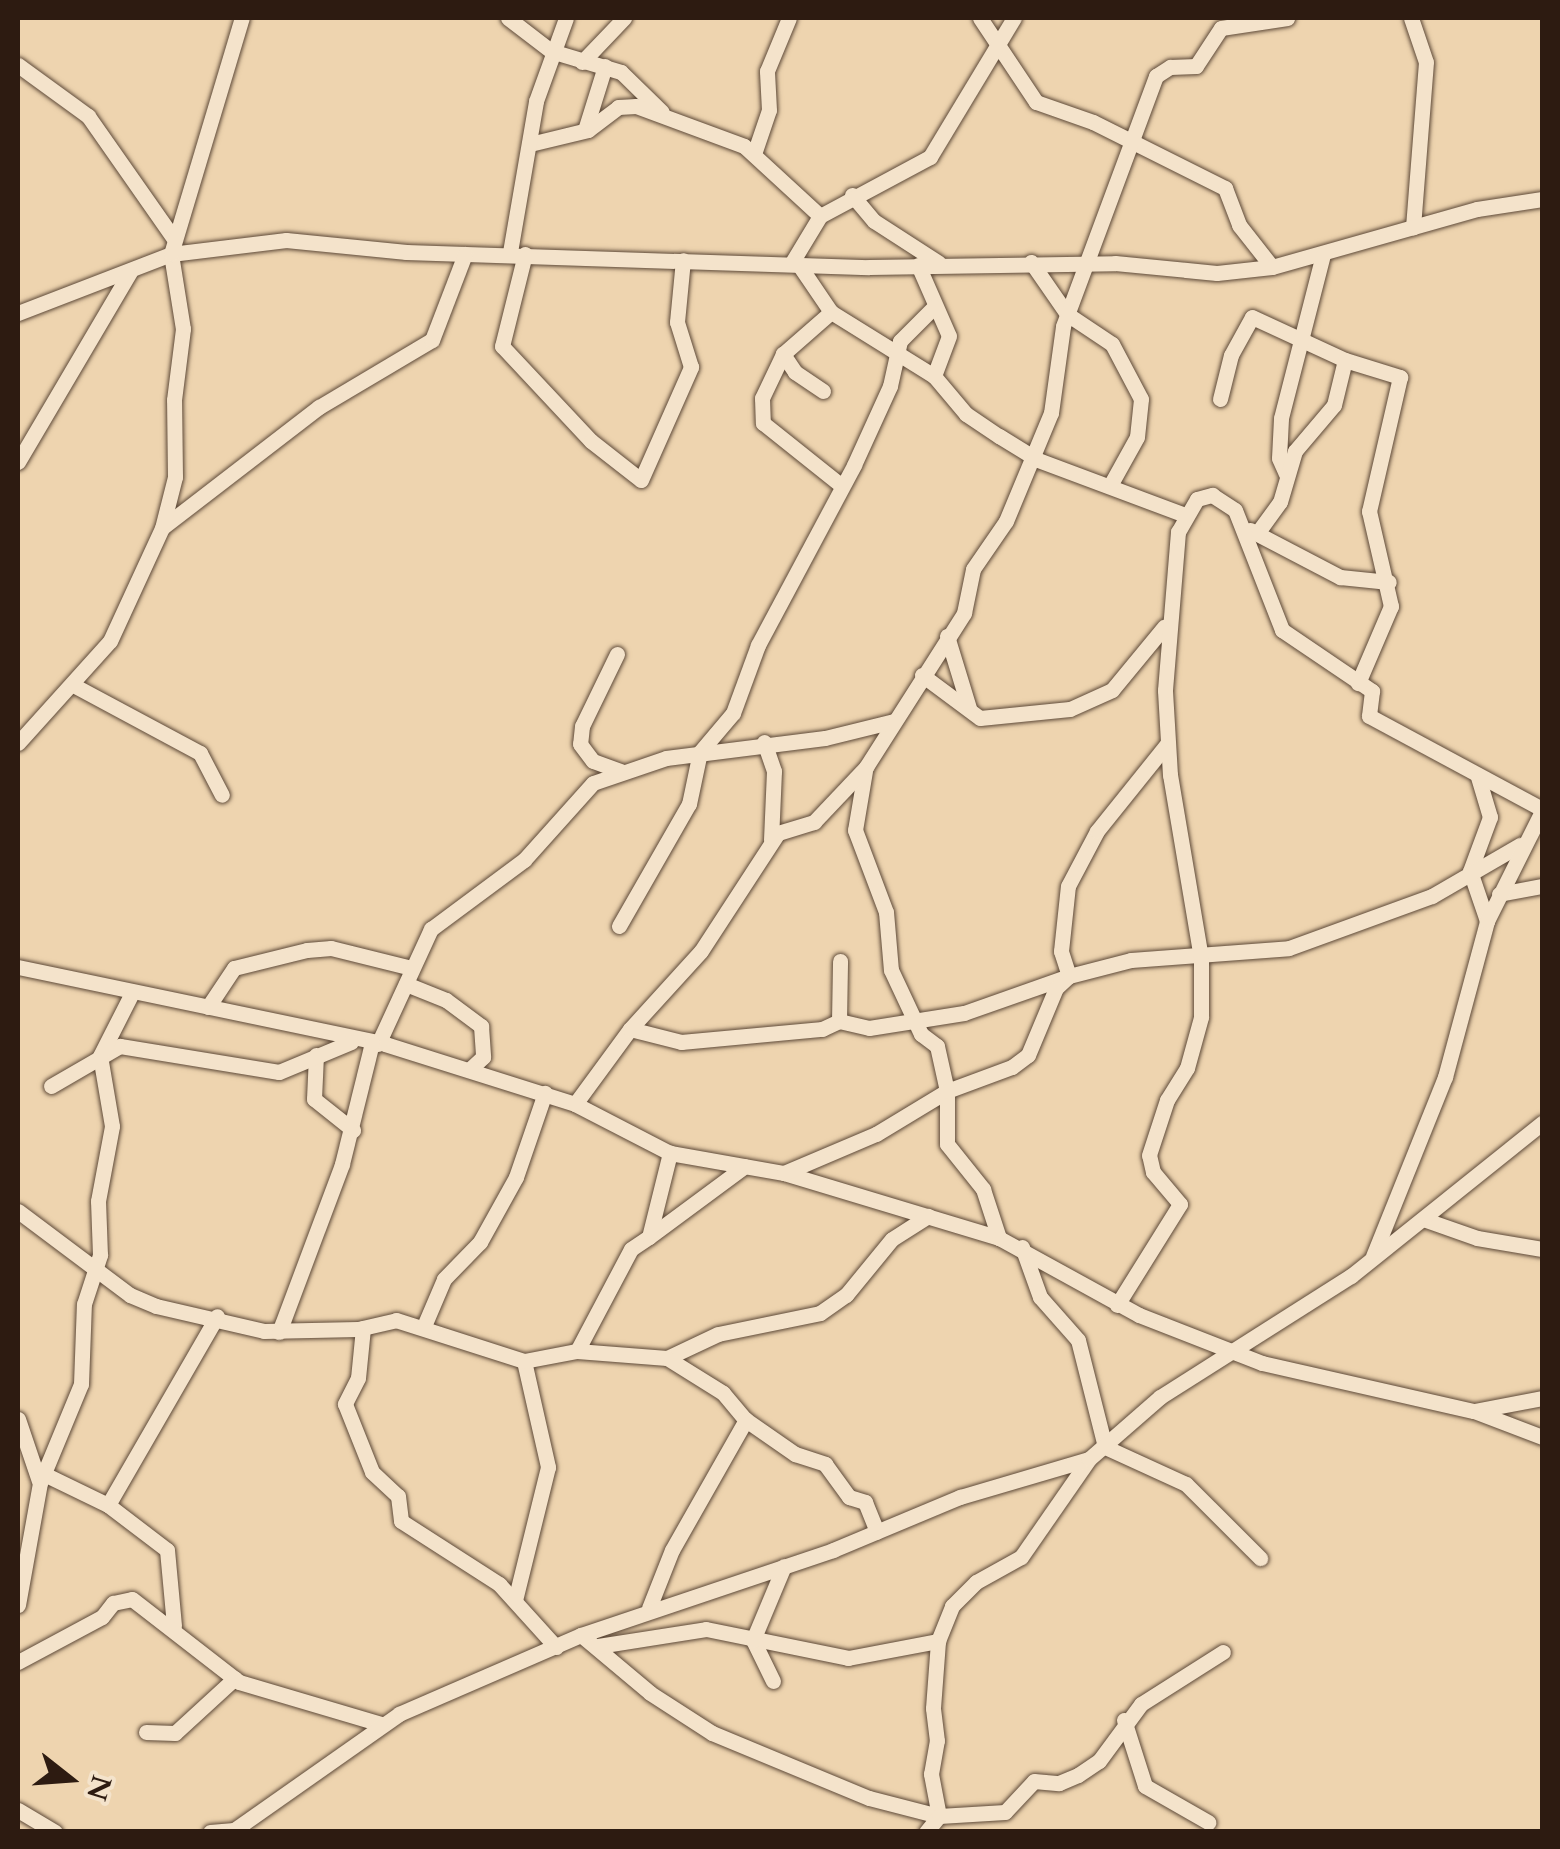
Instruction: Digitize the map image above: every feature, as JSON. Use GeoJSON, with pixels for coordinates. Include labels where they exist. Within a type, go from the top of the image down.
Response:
{"type":"FeatureCollection","features":[{"type":"Feature","properties":{"kind":"street"},"geometry":{"type":"LineString","coordinates":[[18,743],[75,686],[114,636],[162,528],[176,477],[174,400],[182,329],[172,246],[242,18]]}},
{"type":"Feature","properties":{"kind":"street"},"geometry":{"type":"LineString","coordinates":[[508,18],[550,52],[605,66],[638,85],[667,116]]}},
{"type":"Feature","properties":{"kind":"street"},"geometry":{"type":"LineString","coordinates":[[566,18],[550,52],[530,144],[518,253],[502,346],[590,441],[641,480],[691,367],[677,322],[683,260]]}},
{"type":"Feature","properties":{"kind":"street"},"geometry":{"type":"LineString","coordinates":[[582,62],[624,18]]}},
{"type":"Feature","properties":{"kind":"street"},"geometry":{"type":"LineString","coordinates":[[754,154],[769,105],[767,71],[789,18]]}},
{"type":"Feature","properties":{"kind":"street"},"geometry":{"type":"LineString","coordinates":[[980,18],[1036,102],[1225,188],[1239,225],[1272,267]]}},
{"type":"Feature","properties":{"kind":"street"},"geometry":{"type":"LineString","coordinates":[[795,265],[820,216],[852,194],[930,157],[1014,18]]}},
{"type":"Feature","properties":{"kind":"street"},"geometry":{"type":"LineString","coordinates":[[574,1104],[630,1029],[702,951],[770,844],[789,826],[814,822],[866,768],[970,601],[974,569],[1006,521],[1029,454],[1051,414],[1067,314],[1090,264],[1128,144],[1164,68],[1194,67],[1222,28],[1287,18]]}},
{"type":"Feature","properties":{"kind":"street"},"geometry":{"type":"LineString","coordinates":[[1412,18],[1426,62],[1413,228]]}},
{"type":"Feature","properties":{"kind":"street"},"geometry":{"type":"LineString","coordinates":[[18,65],[88,116],[172,246]]}},
{"type":"Feature","properties":{"kind":"street"},"geometry":{"type":"LineString","coordinates":[[586,130],[605,66]]}},
{"type":"Feature","properties":{"kind":"street"},"geometry":{"type":"LineString","coordinates":[[530,144],[586,130],[620,106],[667,116],[754,154],[820,216]]}},
{"type":"Feature","properties":{"kind":"street"},"geometry":{"type":"LineString","coordinates":[[852,194],[874,221],[940,263]]}},
{"type":"Feature","properties":{"kind":"street"},"geometry":{"type":"LineString","coordinates":[[18,313],[130,272],[172,246],[286,240],[465,254],[795,265],[1031,262],[1217,273],[1272,267],[1413,228],[1542,199]]}},
{"type":"Feature","properties":{"kind":"street"},"geometry":{"type":"LineString","coordinates":[[162,528],[320,407],[432,340],[465,254]]}},
{"type":"Feature","properties":{"kind":"street"},"geometry":{"type":"LineString","coordinates":[[1286,474],[1279,458],[1281,418],[1324,255]]}},
{"type":"Feature","properties":{"kind":"street"},"geometry":{"type":"LineString","coordinates":[[1031,262],[1067,314],[1108,339],[1141,399],[1137,437],[1110,484]]}},
{"type":"Feature","properties":{"kind":"street"},"geometry":{"type":"LineString","coordinates":[[795,265],[831,312],[934,376],[966,414],[1029,454],[1185,515]]}},
{"type":"Feature","properties":{"kind":"street"},"geometry":{"type":"LineString","coordinates":[[918,265],[949,336],[934,376]]}},
{"type":"Feature","properties":{"kind":"street"},"geometry":{"type":"LineString","coordinates":[[18,462],[130,272]]}},
{"type":"Feature","properties":{"kind":"street"},"geometry":{"type":"LineString","coordinates":[[619,926],[688,804],[700,752],[737,705],[755,652],[885,398],[896,355],[909,330],[934,308]]}},
{"type":"Feature","properties":{"kind":"street"},"geometry":{"type":"LineString","coordinates":[[831,312],[783,354],[762,398],[763,423],[842,486]]}},
{"type":"Feature","properties":{"kind":"street"},"geometry":{"type":"LineString","coordinates":[[1220,399],[1231,355],[1252,317],[1345,360],[1400,377],[1369,511],[1389,582],[1390,614],[1358,683]]}},
{"type":"Feature","properties":{"kind":"street"},"geometry":{"type":"LineString","coordinates":[[783,354],[784,362],[823,391]]}},
{"type":"Feature","properties":{"kind":"street"},"geometry":{"type":"LineString","coordinates":[[1345,360],[1334,405],[1300,444],[1286,474],[1280,502],[1252,531],[1246,550],[1286,634],[1375,696],[1369,716],[1389,732],[1542,810],[1520,846],[1486,921],[1445,1077],[1373,1256]]}},
{"type":"Feature","properties":{"kind":"street"},"geometry":{"type":"LineString","coordinates":[[1117,1304],[1180,1204],[1153,1172],[1149,1155],[1196,1040],[1201,958],[1169,741],[1166,624],[1185,515],[1196,499],[1212,495],[1235,510],[1252,531],[1340,577],[1389,582]]}},
{"type":"Feature","properties":{"kind":"street"},"geometry":{"type":"LineString","coordinates":[[922,675],[980,718],[1076,708],[1112,690],[1166,624]]}},
{"type":"Feature","properties":{"kind":"street"},"geometry":{"type":"LineString","coordinates":[[948,636],[969,708]]}},
{"type":"Feature","properties":{"kind":"street"},"geometry":{"type":"LineString","coordinates":[[617,654],[582,726],[580,744],[593,761],[621,771]]}},
{"type":"Feature","properties":{"kind":"street"},"geometry":{"type":"LineString","coordinates":[[75,686],[200,753],[222,795]]}},
{"type":"Feature","properties":{"kind":"street"},"geometry":{"type":"LineString","coordinates":[[280,1332],[353,1130],[375,1043],[446,912],[516,867],[579,796],[621,771],[700,752],[825,738],[894,721]]}},
{"type":"Feature","properties":{"kind":"street"},"geometry":{"type":"LineString","coordinates":[[1069,976],[1061,951],[1068,886],[1097,831],[1169,741]]}},
{"type":"Feature","properties":{"kind":"street"},"geometry":{"type":"LineString","coordinates":[[764,742],[774,771],[770,844]]}},
{"type":"Feature","properties":{"kind":"street"},"geometry":{"type":"LineString","coordinates":[[866,768],[854,830],[886,912],[891,970],[912,1018],[937,1046],[947,1091],[947,1144],[983,1189],[998,1238]]}},
{"type":"Feature","properties":{"kind":"street"},"geometry":{"type":"LineString","coordinates":[[1478,777],[1490,817],[1470,871],[1486,921]]}},
{"type":"Feature","properties":{"kind":"street"},"geometry":{"type":"LineString","coordinates":[[630,1029],[681,1042],[822,1028],[839,1021],[869,1028],[912,1018],[964,1013],[1069,976],[1130,960],[1201,958],[1290,948],[1432,896],[1520,846]]}},
{"type":"Feature","properties":{"kind":"street"},"geometry":{"type":"LineString","coordinates":[[1500,894],[1542,886]]}},
{"type":"Feature","properties":{"kind":"street"},"geometry":{"type":"LineString","coordinates":[[208,1007],[234,968],[331,948],[408,976],[481,1026],[483,1057],[470,1069]]}},
{"type":"Feature","properties":{"kind":"street"},"geometry":{"type":"LineString","coordinates":[[839,1021],[840,961]]}},
{"type":"Feature","properties":{"kind":"street"},"geometry":{"type":"LineString","coordinates":[[18,968],[353,1042],[375,1043],[470,1069],[574,1104],[670,1153],[784,1173],[998,1238],[1022,1247],[1117,1304],[1230,1351],[1474,1411],[1542,1437]]}},
{"type":"Feature","properties":{"kind":"street"},"geometry":{"type":"LineString","coordinates":[[784,1173],[811,1156],[876,1134],[947,1091],[1028,1054],[1056,988],[1069,976]]}},
{"type":"Feature","properties":{"kind":"street"},"geometry":{"type":"LineString","coordinates":[[18,1597],[42,1479],[81,1384],[84,1304],[95,1266],[98,1201],[112,1126],[100,1056],[132,993]]}},
{"type":"Feature","properties":{"kind":"street"},"geometry":{"type":"LineString","coordinates":[[51,1086],[100,1056],[138,1046],[207,1065],[279,1072],[353,1042]]}},
{"type":"Feature","properties":{"kind":"street"},"geometry":{"type":"LineString","coordinates":[[316,1055],[314,1099],[353,1130]]}},
{"type":"Feature","properties":{"kind":"street"},"geometry":{"type":"LineString","coordinates":[[424,1326],[444,1280],[480,1242],[516,1176],[545,1093]]}},
{"type":"Feature","properties":{"kind":"street"},"geometry":{"type":"LineString","coordinates":[[926,1832],[939,1816],[931,1774],[938,1641],[956,1600],[1015,1563],[1090,1459],[1160,1397],[1373,1256],[1542,1123]]}},
{"type":"Feature","properties":{"kind":"street"},"geometry":{"type":"LineString","coordinates":[[649,1237],[670,1153]]}},
{"type":"Feature","properties":{"kind":"street"},"geometry":{"type":"LineString","coordinates":[[577,1352],[631,1249],[744,1166]]}},
{"type":"Feature","properties":{"kind":"street"},"geometry":{"type":"LineString","coordinates":[[18,1211],[156,1306],[280,1332],[363,1328],[389,1320],[424,1326],[524,1361],[577,1352],[667,1358],[723,1393],[746,1420],[795,1454],[825,1464],[849,1497],[866,1502],[877,1532]]}},
{"type":"Feature","properties":{"kind":"street"},"geometry":{"type":"LineString","coordinates":[[667,1358],[718,1334],[820,1313],[846,1294],[892,1238],[928,1216]]}},
{"type":"Feature","properties":{"kind":"street"},"geometry":{"type":"LineString","coordinates":[[1422,1220],[1477,1238],[1542,1249]]}},
{"type":"Feature","properties":{"kind":"street"},"geometry":{"type":"LineString","coordinates":[[1022,1247],[1040,1297],[1078,1340],[1105,1447]]}},
{"type":"Feature","properties":{"kind":"street"},"geometry":{"type":"LineString","coordinates":[[108,1505],[217,1316]]}},
{"type":"Feature","properties":{"kind":"street"},"geometry":{"type":"LineString","coordinates":[[363,1328],[358,1378],[345,1404],[372,1472],[398,1496],[405,1528],[515,1600],[556,1646]]}},
{"type":"Feature","properties":{"kind":"street"},"geometry":{"type":"LineString","coordinates":[[515,1600],[548,1468],[524,1361]]}},
{"type":"Feature","properties":{"kind":"street"},"geometry":{"type":"LineString","coordinates":[[1474,1411],[1542,1398]]}},
{"type":"Feature","properties":{"kind":"street"},"geometry":{"type":"LineString","coordinates":[[18,1419],[42,1479],[108,1505],[168,1550],[174,1626]]}},
{"type":"Feature","properties":{"kind":"street"},"geometry":{"type":"LineString","coordinates":[[649,1608],[659,1575],[746,1420]]}},
{"type":"Feature","properties":{"kind":"street"},"geometry":{"type":"LineString","coordinates":[[1105,1447],[1186,1484],[1260,1558]]}},
{"type":"Feature","properties":{"kind":"street"},"geometry":{"type":"LineString","coordinates":[[210,1832],[235,1831],[381,1724],[581,1635],[649,1608],[784,1566],[960,1498],[1090,1459]]}},
{"type":"Feature","properties":{"kind":"street"},"geometry":{"type":"LineString","coordinates":[[773,1681],[753,1640],[784,1566]]}},
{"type":"Feature","properties":{"kind":"street"},"geometry":{"type":"LineString","coordinates":[[18,1662],[55,1645],[124,1598],[174,1626],[236,1678],[381,1724]]}},
{"type":"Feature","properties":{"kind":"street"},"geometry":{"type":"LineString","coordinates":[[598,1646],[685,1630],[848,1658],[938,1641]]}},
{"type":"Feature","properties":{"kind":"street"},"geometry":{"type":"LineString","coordinates":[[581,1635],[650,1693],[721,1738],[919,1816],[1005,1812]]}},
{"type":"Feature","properties":{"kind":"street"},"geometry":{"type":"LineString","coordinates":[[1000,1832],[1005,1812],[1034,1781],[1059,1783],[1093,1766],[1124,1720],[1223,1652]]}},
{"type":"Feature","properties":{"kind":"street"},"geometry":{"type":"LineString","coordinates":[[146,1732],[176,1733],[236,1678]]}},
{"type":"Feature","properties":{"kind":"street"},"geometry":{"type":"LineString","coordinates":[[1124,1720],[1146,1786],[1208,1822]]}},
{"type":"Feature","properties":{"kind":"street"},"geometry":{"type":"LineString","coordinates":[[18,1810],[55,1832]]}}]}
